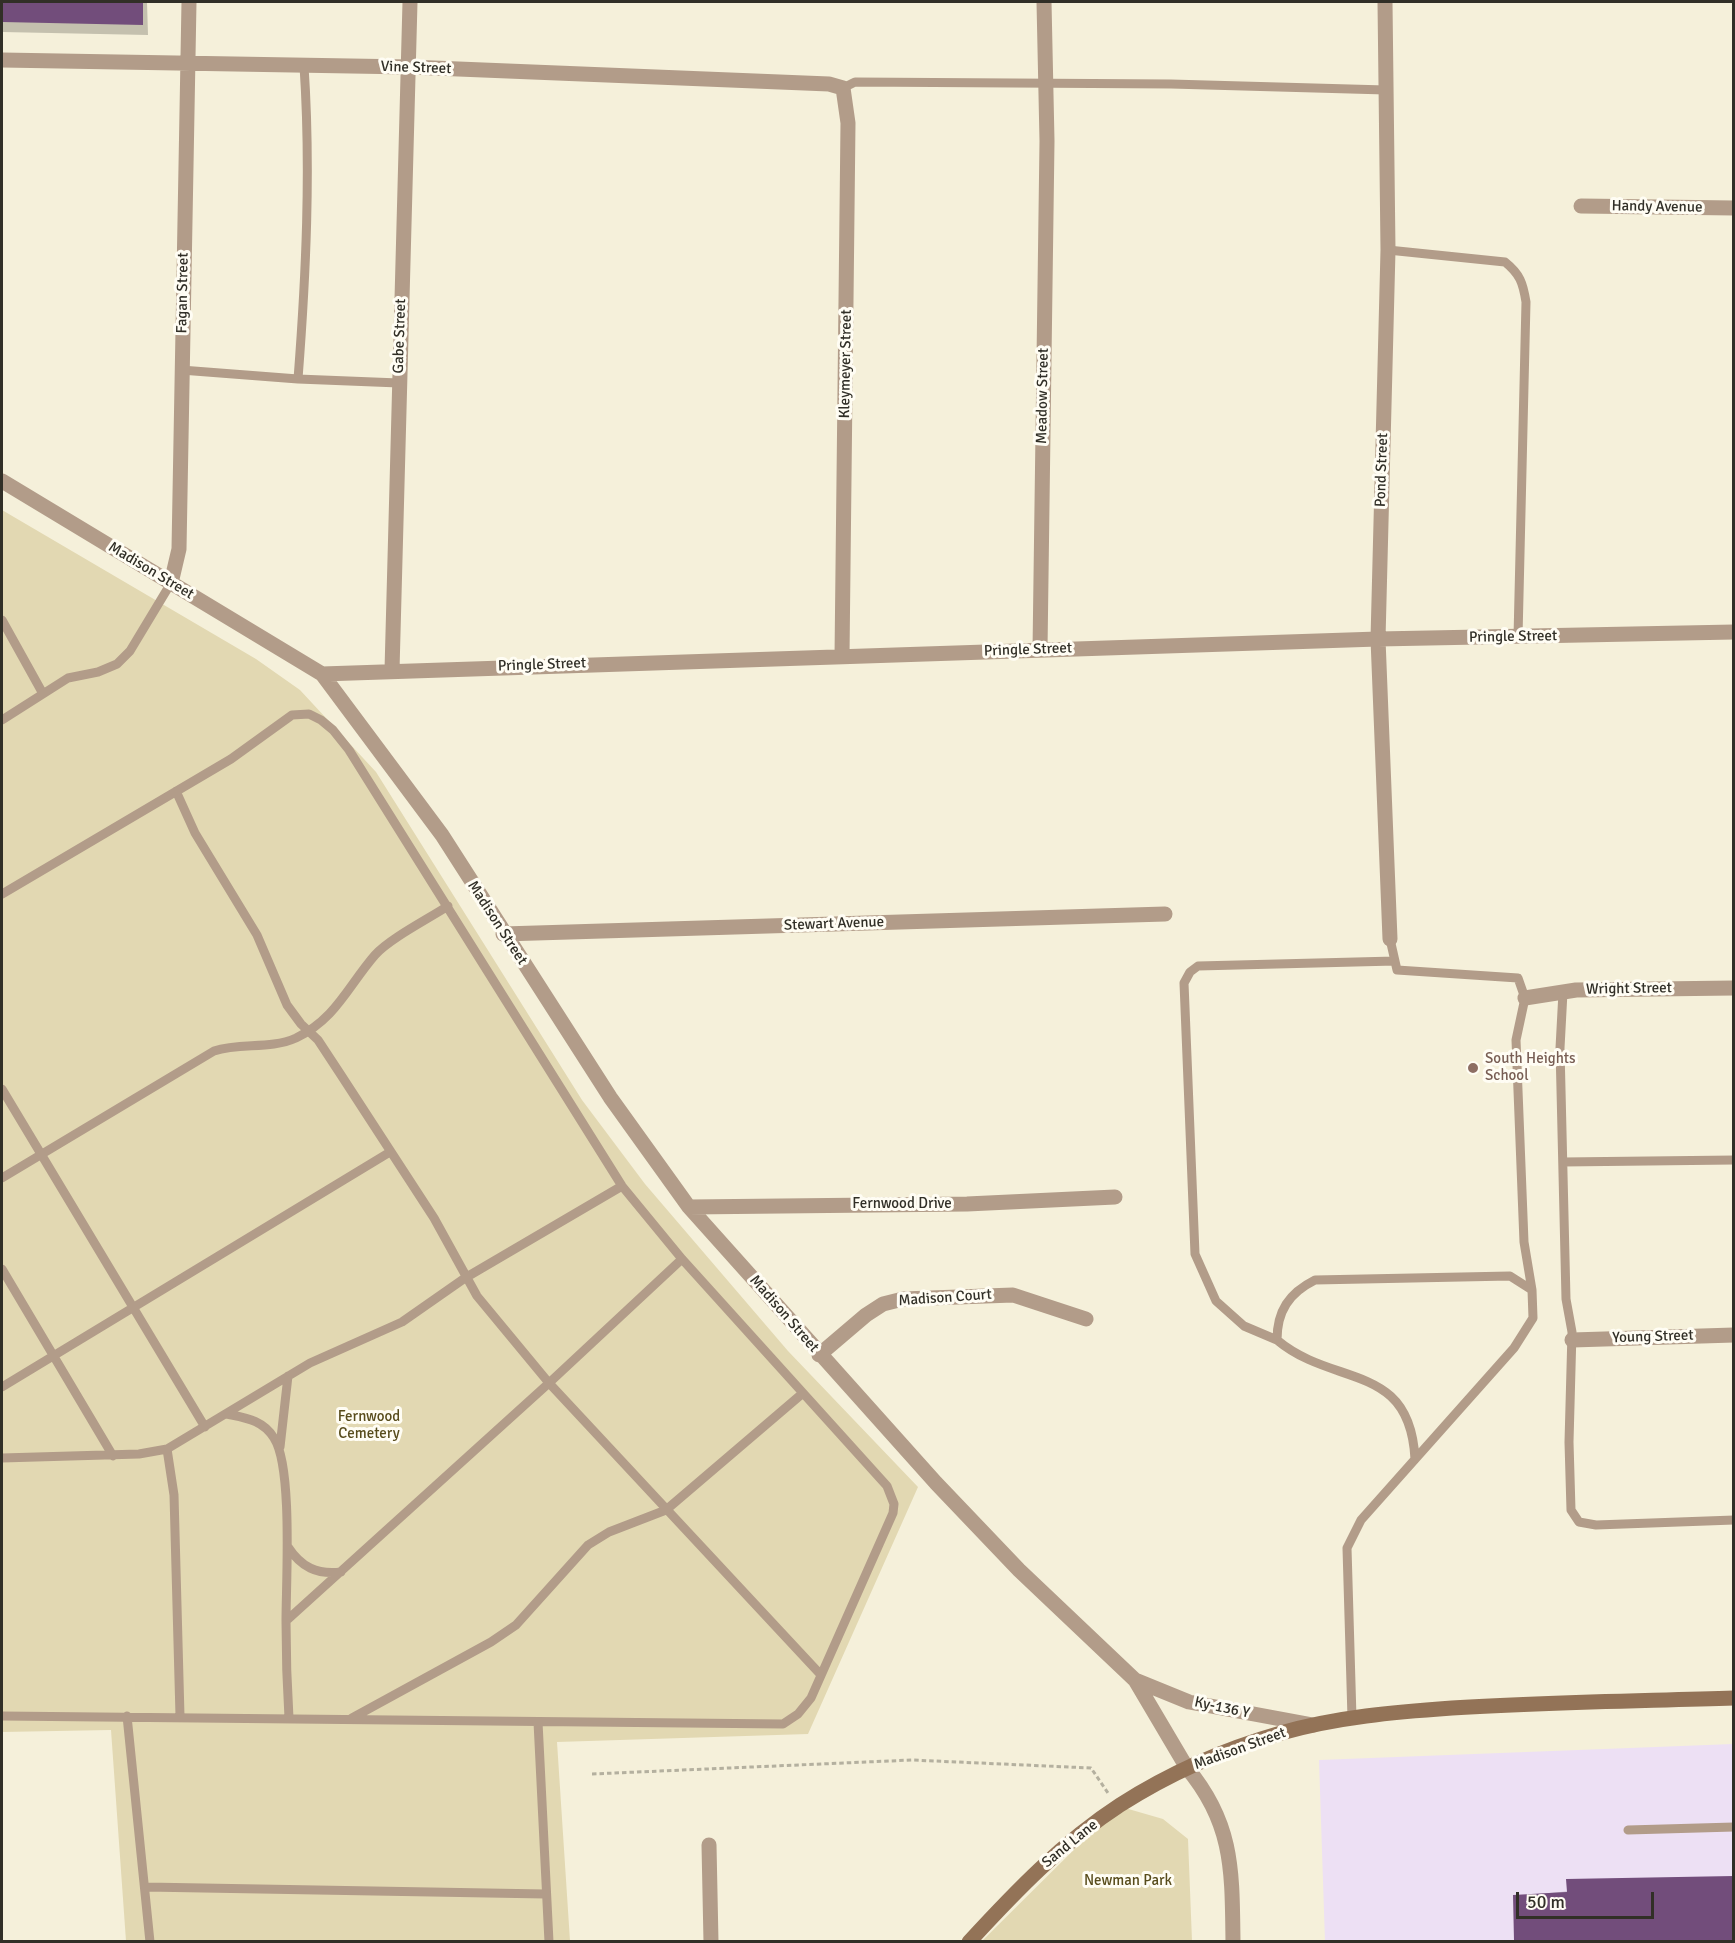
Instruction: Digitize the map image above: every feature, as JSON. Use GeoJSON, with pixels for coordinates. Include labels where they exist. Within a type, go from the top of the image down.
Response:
{"type":"FeatureCollection","features":[{"type":"Feature","properties":{"kind":"main road","name":"Madison Street"},"geometry":{"type":"LineString","coordinates":[[1187,1768],[1251,1742],[1313,1725],[1352,1718],[1496,1705],[1734,1698]]}},
{"type":"Feature","properties":{"kind":"main road","name":"Sand Lane"},"geometry":{"type":"LineString","coordinates":[[969,1941],[1032,1876],[1118,1806],[1187,1768]]}},
{"type":"Feature","properties":{"kind":"street","name":"Fagan Street"},"geometry":{"type":"LineString","coordinates":[[171,583],[179,549],[189,2]]}},
{"type":"Feature","properties":{"kind":"street","name":"Gabe Street"},"geometry":{"type":"LineString","coordinates":[[392,670],[410,2]]}},
{"type":"Feature","properties":{"kind":"street"},"geometry":{"type":"LineString","coordinates":[[1044,2],[1045,77]]}},
{"type":"Feature","properties":{"kind":"street","name":"Pond Street"},"geometry":{"type":"LineString","coordinates":[[1385,2],[1388,250],[1378,639],[1390,939]]}},
{"type":"Feature","properties":{"kind":"street","name":"Vine Street"},"geometry":{"type":"LineString","coordinates":[[2,60],[409,67],[836,86]]}},
{"type":"Feature","properties":{"kind":"street","name":"Meadow Street"},"geometry":{"type":"LineString","coordinates":[[1040,650],[1047,141],[1045,77]]}},
{"type":"Feature","properties":{"kind":"street","name":"Kleymeyer Street"},"geometry":{"type":"LineString","coordinates":[[836,86],[848,123],[842,656]]}},
{"type":"Feature","properties":{"kind":"street","name":"Handy Avenue"},"geometry":{"type":"LineString","coordinates":[[1581,206],[1734,208]]}},
{"type":"Feature","properties":{"kind":"street","name":"Madison Street"},"geometry":{"type":"LineString","coordinates":[[2,481],[322,674],[442,835],[503,934],[610,1097],[689,1207],[819,1354],[1004,1554],[1135,1680],[1187,1768]]}},
{"type":"Feature","properties":{"kind":"street","name":"Pringle Street"},"geometry":{"type":"LineString","coordinates":[[322,674],[1378,639],[1734,632]]}},
{"type":"Feature","properties":{"kind":"street","name":"Stewart Avenue"},"geometry":{"type":"LineString","coordinates":[[503,934],[1165,914]]}},
{"type":"Feature","properties":{"kind":"street","name":"Wright Street"},"geometry":{"type":"LineString","coordinates":[[1525,999],[1563,992],[1734,988]]}},
{"type":"Feature","properties":{"kind":"street","name":"Fernwood Drive"},"geometry":{"type":"LineString","coordinates":[[689,1207],[966,1204],[1115,1197]]}},
{"type":"Feature","properties":{"kind":"street","name":"Madison Court"},"geometry":{"type":"LineString","coordinates":[[819,1354],[866,1315],[883,1305],[903,1299],[1013,1295],[1086,1319]]}},
{"type":"Feature","properties":{"kind":"street","name":"Young Street"},"geometry":{"type":"LineString","coordinates":[[1572,1340],[1734,1335]]}},
{"type":"Feature","properties":{"kind":"street","name":"Ky-136 Y"},"geometry":{"type":"LineString","coordinates":[[1135,1680],[1189,1702],[1313,1725]]}},
{"type":"Feature","properties":{"kind":"street"},"geometry":{"type":"LineString","coordinates":[[1187,1768],[1214,1806],[1225,1833],[1229,1852],[1233,1941]]}},
{"type":"Feature","properties":{"kind":"street"},"geometry":{"type":"LineString","coordinates":[[709,1845],[711,1941]]}},
{"type":"Feature","properties":{"kind":"lane"},"geometry":{"type":"LineString","coordinates":[[298,380],[304,303],[307,119],[304,66]]}},
{"type":"Feature","properties":{"kind":"lane"},"geometry":{"type":"LineString","coordinates":[[836,86],[855,82],[1045,77],[1386,90]]}},
{"type":"Feature","properties":{"kind":"lane"},"geometry":{"type":"LineString","coordinates":[[1388,250],[1505,262],[1518,272],[1523,283],[1526,313],[1518,637]]}},
{"type":"Feature","properties":{"kind":"lane"},"geometry":{"type":"LineString","coordinates":[[182,370],[298,380],[399,383]]}},
{"type":"Feature","properties":{"kind":"lane"},"geometry":{"type":"LineString","coordinates":[[2,720],[42,692],[68,678],[98,672],[117,664],[130,651],[171,583]]}},
{"type":"Feature","properties":{"kind":"lane"},"geometry":{"type":"LineString","coordinates":[[2,620],[42,692]]}},
{"type":"Feature","properties":{"kind":"lane"},"geometry":{"type":"LineString","coordinates":[[2,894],[231,759],[292,715],[309,714],[333,730],[349,750],[622,1186],[682,1259],[887,1486],[894,1504],[893,1513],[805,1707],[783,1724],[180,1716],[2,1716]]}},
{"type":"Feature","properties":{"kind":"lane"},"geometry":{"type":"LineString","coordinates":[[176,791],[195,833],[256,935],[287,1005],[318,1040],[434,1218],[465,1278],[489,1314],[549,1383],[821,1675]]}},
{"type":"Feature","properties":{"kind":"lane"},"geometry":{"type":"LineString","coordinates":[[2,1178],[214,1051],[275,1045],[309,1031],[321,1022],[345,996],[375,954],[447,906]]}},
{"type":"Feature","properties":{"kind":"lane"},"geometry":{"type":"LineString","coordinates":[[1352,1718],[1347,1548],[1361,1521],[1514,1348],[1533,1318],[1532,1290],[1524,1242],[1516,1040],[1525,999],[1518,978],[1397,969],[1390,939]]}},
{"type":"Feature","properties":{"kind":"lane"},"geometry":{"type":"LineString","coordinates":[[1395,961],[1198,966],[1190,972],[1184,983],[1195,1254],[1216,1301],[1244,1326],[1277,1340],[1294,1354],[1373,1383],[1398,1401],[1414,1434],[1415,1460]]}},
{"type":"Feature","properties":{"kind":"lane"},"geometry":{"type":"LineString","coordinates":[[1563,992],[1560,1048],[1566,1299],[1572,1340],[1569,1442],[1571,1510],[1579,1522],[1596,1525],[1734,1520]]}},
{"type":"Feature","properties":{"kind":"lane"},"geometry":{"type":"LineString","coordinates":[[2,1089],[205,1427]]}},
{"type":"Feature","properties":{"kind":"lane"},"geometry":{"type":"LineString","coordinates":[[2,1387],[390,1152]]}},
{"type":"Feature","properties":{"kind":"lane"},"geometry":{"type":"LineString","coordinates":[[1563,1162],[1734,1160]]}},
{"type":"Feature","properties":{"kind":"lane"},"geometry":{"type":"LineString","coordinates":[[2,1458],[112,1456],[167,1449],[288,1376],[327,1355],[402,1322],[465,1278],[622,1186]]}},
{"type":"Feature","properties":{"kind":"lane"},"geometry":{"type":"LineString","coordinates":[[286,1621],[682,1259]]}},
{"type":"Feature","properties":{"kind":"lane"},"geometry":{"type":"LineString","coordinates":[[2,1269],[112,1456]]}},
{"type":"Feature","properties":{"kind":"lane"},"geometry":{"type":"LineString","coordinates":[[1277,1340],[1277,1323],[1296,1289],[1315,1280],[1510,1276],[1532,1290]]}},
{"type":"Feature","properties":{"kind":"lane"},"geometry":{"type":"LineString","coordinates":[[288,1376],[280,1449],[288,1547],[286,1621],[289,1718]]}},
{"type":"Feature","properties":{"kind":"lane"},"geometry":{"type":"LineString","coordinates":[[350,1719],[491,1642],[516,1625],[577,1554],[598,1538],[666,1510],[803,1394]]}},
{"type":"Feature","properties":{"kind":"lane"},"geometry":{"type":"LineString","coordinates":[[227,1414],[258,1422],[267,1429],[280,1449]]}},
{"type":"Feature","properties":{"kind":"lane"},"geometry":{"type":"LineString","coordinates":[[167,1449],[174,1495],[180,1716]]}},
{"type":"Feature","properties":{"kind":"lane"},"geometry":{"type":"LineString","coordinates":[[288,1547],[308,1569],[319,1572],[342,1572]]}},
{"type":"Feature","properties":{"kind":"lane"},"geometry":{"type":"LineString","coordinates":[[127,1716],[150,1941]]}},
{"type":"Feature","properties":{"kind":"lane"},"geometry":{"type":"LineString","coordinates":[[538,1722],[549,1941]]}},
{"type":"Feature","properties":{"kind":"lane"},"geometry":{"type":"LineString","coordinates":[[1628,1830],[1734,1827]]}},
{"type":"Feature","properties":{"kind":"lane"},"geometry":{"type":"LineString","coordinates":[[146,1887],[545,1894]]}},
{"type":"Feature","properties":{"kind":"path"},"geometry":{"type":"LineString","coordinates":[[592,1774],[912,1760],[1091,1768],[1118,1806]]}},
{"type":"Feature","properties":{"kind":"shaded area"},"geometry":{"type":"Polygon","coordinates":[[[1733,1744],[1733,1941],[1325,1941],[1319,1760],[1733,1744]]]}},
{"type":"Feature","properties":{"kind":"green space","name":"Fernwood Cemetery"},"geometry":{"type":"Polygon","coordinates":[[[2,510],[256,659],[300,690],[376,772],[582,1100],[645,1184],[788,1351],[918,1487],[808,1734],[557,1742],[570,1941],[126,1941],[111,1730],[2,1732],[2,510]]]}},
{"type":"Feature","properties":{"kind":"green space","name":"Newman Park"},"geometry":{"type":"Polygon","coordinates":[[[1118,1806],[1163,1819],[1188,1839],[1192,1941],[981,1942],[1118,1806]]]}},
{"type":"Feature","properties":{"kind":"building"},"geometry":{"type":"Polygon","coordinates":[[[2,2],[143,2],[143,25],[2,22],[2,2]]]}},
{"type":"Feature","properties":{"kind":"building"},"geometry":{"type":"Polygon","coordinates":[[[1734,1876],[1734,1941],[1514,1941],[1513,1895],[1567,1892],[1566,1879],[1734,1876]]]}},
{"type":"Feature","properties":{"kind":"place","name":"South Heights School"},"geometry":{"type":"Point","coordinates":[1473,1068]}}]}
